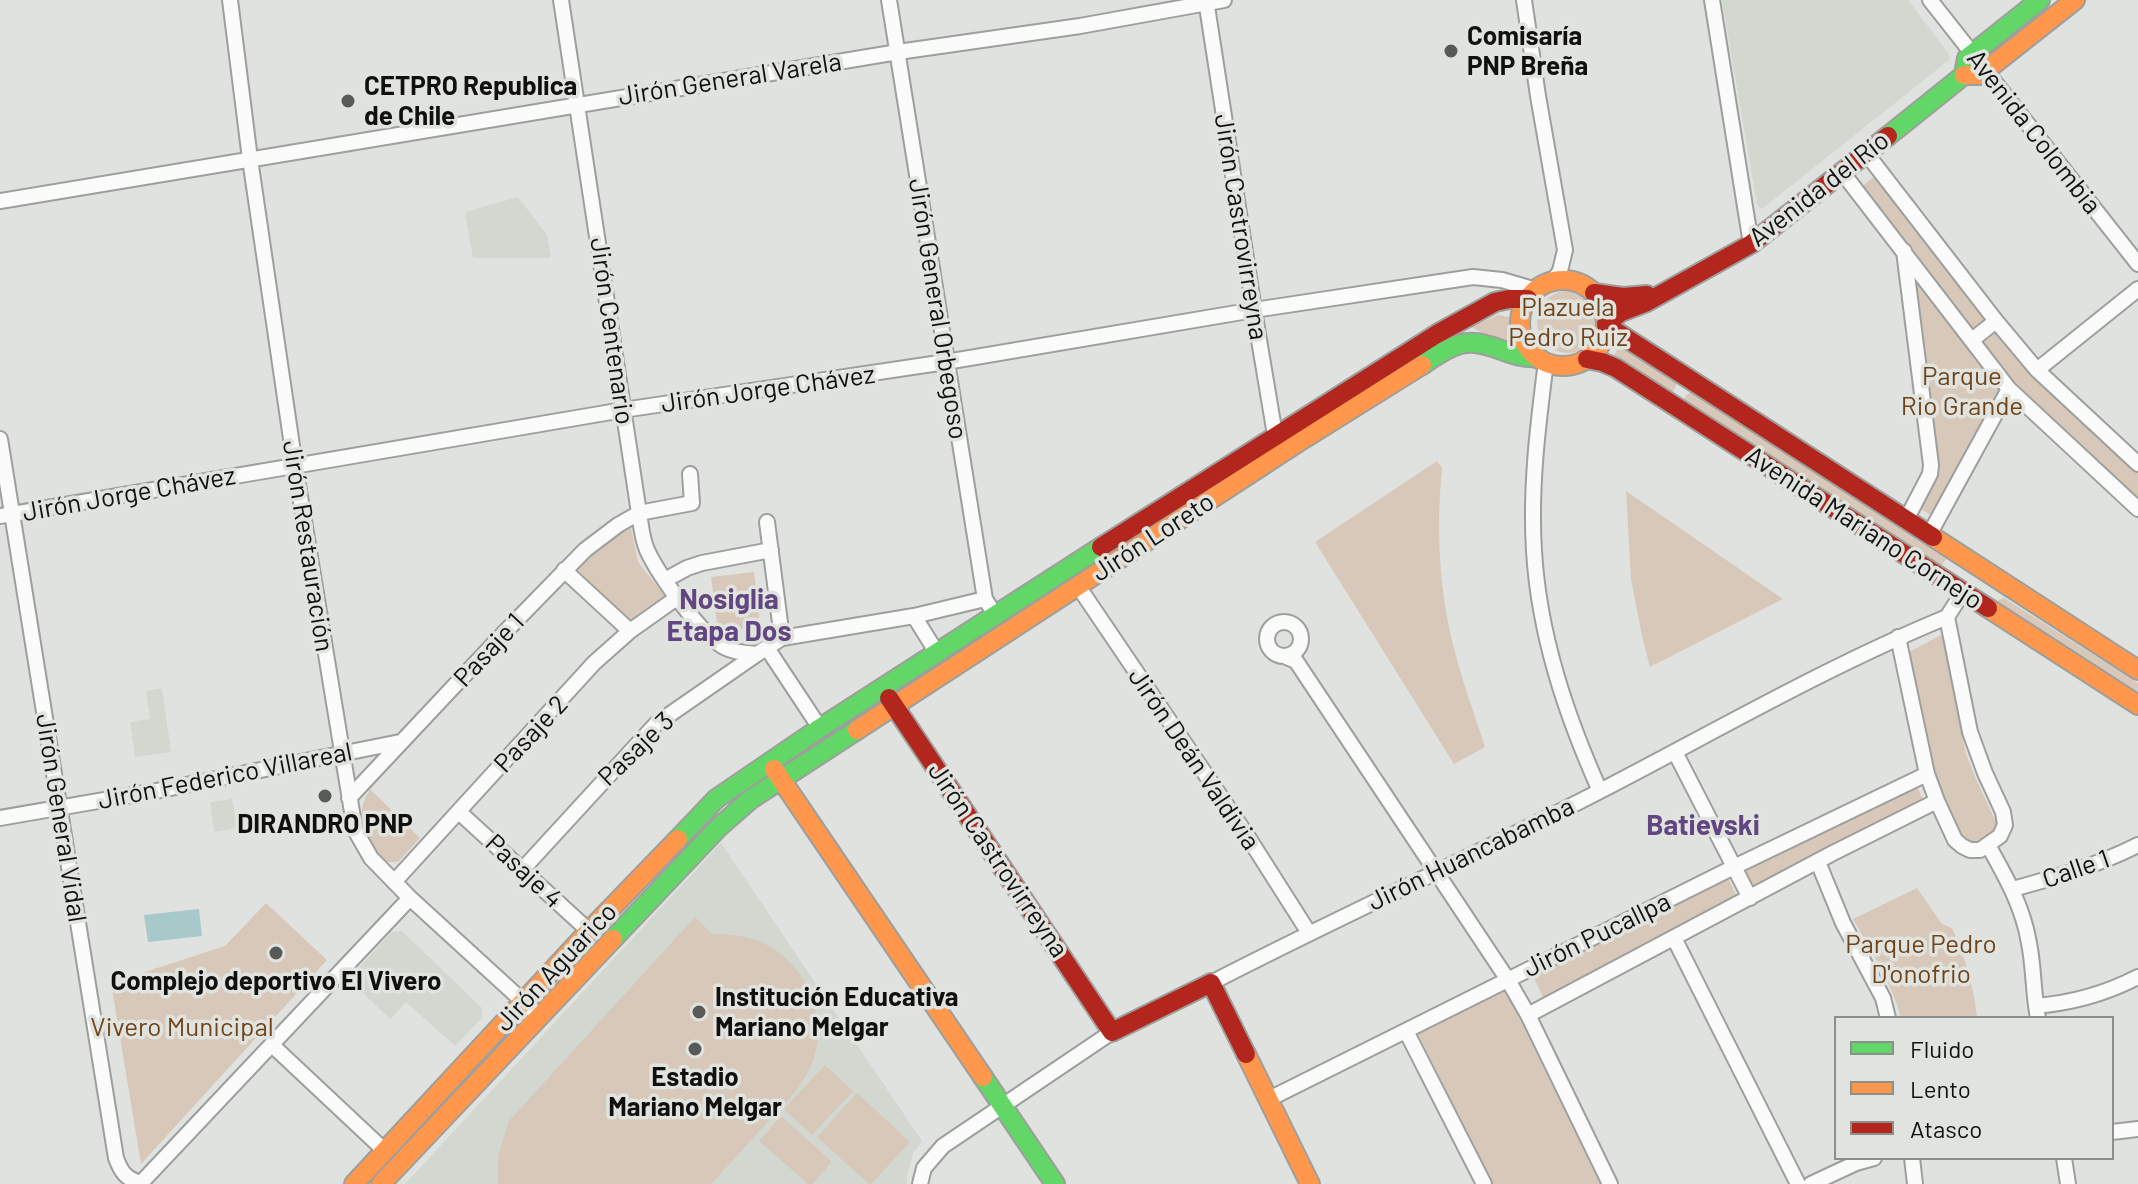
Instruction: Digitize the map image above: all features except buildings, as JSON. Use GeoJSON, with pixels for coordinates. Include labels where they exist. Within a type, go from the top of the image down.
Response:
{"type":"FeatureCollection","features":[{"type":"Feature","properties":{"kind":"main road","name":"Avenida del Río"},"geometry":{"type":"LineString","coordinates":[[1964,75],[1967,58],[2040,0]]}},
{"type":"Feature","properties":{"kind":"main road","name":"Avenida del Río"},"geometry":{"type":"LineString","coordinates":[[1606,324],[1621,312],[1647,302],[1751,244],[1964,75],[1980,75],[1987,71],[2075,0]]}},
{"type":"Feature","properties":{"kind":"main road"},"geometry":{"type":"LineString","coordinates":[[1575,282],[1594,293],[1605,312],[1606,324],[1604,338],[1587,359],[1567,366],[1542,360],[1529,348],[1520,324],[1522,311],[1539,290],[1575,282]]}},
{"type":"Feature","properties":{"kind":"main road","name":"Jirón Loreto"},"geometry":{"type":"LineString","coordinates":[[781,779],[1078,586],[1437,334],[1495,302],[1539,290]]}},
{"type":"Feature","properties":{"kind":"main road","name":"Avenida del Río"},"geometry":{"type":"LineString","coordinates":[[1594,293],[1636,296],[1665,291]]}},
{"type":"Feature","properties":{"kind":"main road","name":"Avenida Mariano Cornejo"},"geometry":{"type":"LineString","coordinates":[[1606,324],[2138,670]]}},
{"type":"Feature","properties":{"kind":"main road","name":"Jirón Loreto"},"geometry":{"type":"LineString","coordinates":[[768,761],[996,616],[1280,443],[1445,350],[1476,343],[1522,358],[1542,360]]}},
{"type":"Feature","properties":{"kind":"main road","name":"Avenida Mariano Cornejo"},"geometry":{"type":"LineString","coordinates":[[1587,359],[1616,368],[2138,705]]}},
{"type":"Feature","properties":{"kind":"main road"},"geometry":{"type":"LineString","coordinates":[[1673,404],[1689,379]]}},
{"type":"Feature","properties":{"kind":"main road"},"geometry":{"type":"LineString","coordinates":[[1966,559],[1958,562],[1950,576],[1963,593],[1984,597],[1992,584],[1992,576]]}},
{"type":"Feature","properties":{"kind":"main road","name":"Jirón Castrovirreyna"},"geometry":{"type":"LineString","coordinates":[[883,689],[1112,1032]]}},
{"type":"Feature","properties":{"kind":"main road"},"geometry":{"type":"LineString","coordinates":[[768,761],[1055,1184]]}},
{"type":"Feature","properties":{"kind":"main road","name":"Jirón Aguarico"},"geometry":{"type":"LineString","coordinates":[[354,1184],[716,799],[768,761]]}},
{"type":"Feature","properties":{"kind":"main road","name":"Jirón Aguarico"},"geometry":{"type":"LineString","coordinates":[[381,1184],[719,827],[751,799],[781,779]]}},
{"type":"Feature","properties":{"kind":"main road"},"geometry":{"type":"LineString","coordinates":[[1211,983],[1310,1184]]}},
{"type":"Feature","properties":{"kind":"main road","name":"Jirón Huancabamba"},"geometry":{"type":"LineString","coordinates":[[1112,1032],[1211,983]]}},
{"type":"Feature","properties":{"kind":"street","name":"Jirón Restauración"},"geometry":{"type":"LineString","coordinates":[[230,0],[295,466],[355,830],[371,858],[394,882],[539,1016]]}},
{"type":"Feature","properties":{"kind":"street","name":"Jirón Centenario"},"geometry":{"type":"LineString","coordinates":[[561,0],[645,546],[655,567],[735,669]]}},
{"type":"Feature","properties":{"kind":"street","name":"Jirón General Orbegoso"},"geometry":{"type":"LineString","coordinates":[[889,0],[985,599],[996,616]]}},
{"type":"Feature","properties":{"kind":"street","name":"Jirón General Varela"},"geometry":{"type":"LineString","coordinates":[[0,201],[1224,0]]}},
{"type":"Feature","properties":{"kind":"street"},"geometry":{"type":"LineString","coordinates":[[1524,0],[1565,250],[1560,271],[1539,290]]}},
{"type":"Feature","properties":{"kind":"street"},"geometry":{"type":"LineString","coordinates":[[1712,0],[1751,244]]}},
{"type":"Feature","properties":{"kind":"street","name":"Avenida Colombia"},"geometry":{"type":"LineString","coordinates":[[1930,0],[2138,264]]}},
{"type":"Feature","properties":{"kind":"street","name":"Jirón Castrovirreyna"},"geometry":{"type":"LineString","coordinates":[[1207,1],[1254,310],[1280,443]]}},
{"type":"Feature","properties":{"kind":"street"},"geometry":{"type":"LineString","coordinates":[[1866,153],[2037,370],[2138,464]]}},
{"type":"Feature","properties":{"kind":"street"},"geometry":{"type":"LineString","coordinates":[[1842,172],[2009,389],[2138,509]]}},
{"type":"Feature","properties":{"kind":"street"},"geometry":{"type":"LineString","coordinates":[[1904,251],[1931,465],[1930,474],[1906,520]]}},
{"type":"Feature","properties":{"kind":"street","name":"Jirón Jorge Chávez"},"geometry":{"type":"LineString","coordinates":[[6,515],[623,410],[946,362],[1473,277],[1502,280],[1539,290]]}},
{"type":"Feature","properties":{"kind":"street"},"geometry":{"type":"LineString","coordinates":[[2037,370],[2138,289]]}},
{"type":"Feature","properties":{"kind":"street"},"geometry":{"type":"LineString","coordinates":[[1972,340],[1996,321]]}},
{"type":"Feature","properties":{"kind":"street"},"geometry":{"type":"LineString","coordinates":[[1542,360],[1533,516],[1538,591],[1547,643],[1561,694],[1578,743],[1600,791]]}},
{"type":"Feature","properties":{"kind":"street"},"geometry":{"type":"LineString","coordinates":[[1929,535],[2009,389]]}},
{"type":"Feature","properties":{"kind":"street","name":"Jirón General Vidal"},"geometry":{"type":"LineString","coordinates":[[0,439],[6,515],[59,807],[116,1158],[120,1171],[129,1180],[140,1184]]}},
{"type":"Feature","properties":{"kind":"street"},"geometry":{"type":"LineString","coordinates":[[639,513],[692,503],[690,474]]}},
{"type":"Feature","properties":{"kind":"street","name":"Pasaje 1"},"geometry":{"type":"LineString","coordinates":[[349,798],[564,570],[585,550],[639,513]]}},
{"type":"Feature","properties":{"kind":"street"},"geometry":{"type":"LineString","coordinates":[[767,522],[782,638]]}},
{"type":"Feature","properties":{"kind":"street"},"geometry":{"type":"LineString","coordinates":[[665,580],[702,563],[771,550]]}},
{"type":"Feature","properties":{"kind":"street"},"geometry":{"type":"LineString","coordinates":[[564,570],[630,631]]}},
{"type":"Feature","properties":{"kind":"street","name":"Jirón Deán Valdivia"},"geometry":{"type":"LineString","coordinates":[[1078,586],[1248,837],[1309,933]]}},
{"type":"Feature","properties":{"kind":"street"},"geometry":{"type":"LineString","coordinates":[[1898,637],[1927,774],[1937,801],[1955,840],[1970,850],[1980,850],[2000,836],[2005,825],[2003,812],[1970,732],[1947,617],[1963,593]]}},
{"type":"Feature","properties":{"kind":"street","name":"Pasaje 2"},"geometry":{"type":"LineString","coordinates":[[394,882],[594,663],[630,631],[678,597]]}},
{"type":"Feature","properties":{"kind":"street"},"geometry":{"type":"LineString","coordinates":[[713,640],[727,649],[742,653],[762,651],[782,638],[914,616],[985,599]]}},
{"type":"Feature","properties":{"kind":"street"},"geometry":{"type":"LineString","coordinates":[[914,616],[937,653]]}},
{"type":"Feature","properties":{"kind":"street","name":"Jirón Huancabamba"},"geometry":{"type":"LineString","coordinates":[[1211,983],[1600,791],[1755,708],[1898,637],[1947,617]]}},
{"type":"Feature","properties":{"kind":"street"},"geometry":{"type":"LineString","coordinates":[[762,651],[820,728]]}},
{"type":"Feature","properties":{"kind":"street","name":"Pasaje 3"},"geometry":{"type":"LineString","coordinates":[[522,870],[656,724],[762,651]]}},
{"type":"Feature","properties":{"kind":"street"},"geometry":{"type":"LineString","coordinates":[[1293,655],[1508,980],[1610,1184]]}},
{"type":"Feature","properties":{"kind":"street","name":"Jirón Federico Villareal"},"geometry":{"type":"LineString","coordinates":[[0,818],[156,791],[402,742]]}},
{"type":"Feature","properties":{"kind":"street"},"geometry":{"type":"LineString","coordinates":[[1675,752],[1750,898]]}},
{"type":"Feature","properties":{"kind":"street","name":"Jirón Pucallpa"},"geometry":{"type":"LineString","coordinates":[[1269,1099],[1927,774]]}},
{"type":"Feature","properties":{"kind":"street","name":"Jirón Pucallpa"},"geometry":{"type":"LineString","coordinates":[[1528,1015],[1937,801]]}},
{"type":"Feature","properties":{"kind":"street","name":"Pasaje 4"},"geometry":{"type":"LineString","coordinates":[[459,812],[589,931]]}},
{"type":"Feature","properties":{"kind":"street"},"geometry":{"type":"LineString","coordinates":[[1988,845],[2013,889],[2029,942],[2037,1012],[2085,999],[2138,977]]}},
{"type":"Feature","properties":{"kind":"street","name":"Calle 1"},"geometry":{"type":"LineString","coordinates":[[2013,889],[2060,876],[2138,845]]}},
{"type":"Feature","properties":{"kind":"street"},"geometry":{"type":"LineString","coordinates":[[1818,862],[1843,923],[1883,998],[1888,1016]]}},
{"type":"Feature","properties":{"kind":"street"},"geometry":{"type":"LineString","coordinates":[[140,1184],[410,898]]}},
{"type":"Feature","properties":{"kind":"street"},"geometry":{"type":"LineString","coordinates":[[1674,938],[1798,1184]]}},
{"type":"Feature","properties":{"kind":"street"},"geometry":{"type":"LineString","coordinates":[[1406,1031],[1484,1184]]}},
{"type":"Feature","properties":{"kind":"street","name":"Jirón Huancabamba"},"geometry":{"type":"LineString","coordinates":[[920,1184],[924,1168],[943,1146],[1112,1032]]}},
{"type":"Feature","properties":{"kind":"street"},"geometry":{"type":"LineString","coordinates":[[272,1045],[385,1151]]}},
{"type":"Feature","properties":{"kind":"street"},"geometry":{"type":"LineString","coordinates":[[2114,1132],[2138,1129]]}},
{"type":"Feature","properties":{"kind":"street"},"geometry":{"type":"LineString","coordinates":[[1811,1184],[1867,1160]]}},
{"type":"Feature","properties":{"kind":"street"},"geometry":{"type":"LineString","coordinates":[[1912,1160],[1915,1184]]}},
{"type":"Feature","properties":{"kind":"street"},"geometry":{"type":"LineString","coordinates":[[2064,1160],[2068,1184]]}},
{"type":"Feature","properties":{"kind":"shaded area"},"geometry":{"type":"Polygon","coordinates":[[[1722,0],[1908,0],[1949,54],[1949,60],[1762,209],[1757,205],[1722,0]]]}},
{"type":"Feature","properties":{"kind":"shaded area"},"geometry":{"type":"Polygon","coordinates":[[[518,197],[547,235],[551,258],[473,258],[465,212],[518,197]]]}},
{"type":"Feature","properties":{"kind":"shaded area"},"geometry":{"type":"Polygon","coordinates":[[[162,688],[171,752],[135,757],[130,722],[150,719],[146,691],[162,688]]]}},
{"type":"Feature","properties":{"kind":"shaded area"},"geometry":{"type":"Polygon","coordinates":[[[232,799],[237,828],[214,832],[210,802],[232,799]]]}},
{"type":"Feature","properties":{"kind":"shaded area","name":"Institución Educativa Mariano Melgar"},"geometry":{"type":"Polygon","coordinates":[[[721,843],[922,1141],[913,1153],[907,1184],[405,1184],[721,843]]]}},
{"type":"Feature","properties":{"kind":"shaded area"},"geometry":{"type":"Polygon","coordinates":[[[402,931],[482,1008],[482,1018],[455,1046],[406,1002],[390,1019],[348,979],[392,932],[402,931]]]}},
{"type":"Feature","properties":{"kind":"green space"},"geometry":{"type":"Polygon","coordinates":[[[1875,176],[1985,316],[1975,328],[1970,326],[1861,187],[1875,176]]]}},
{"type":"Feature","properties":{"kind":"green space","name":"Parque Rio Grande"},"geometry":{"type":"Polygon","coordinates":[[[1917,279],[2002,388],[1935,517],[1920,509],[1939,471],[1913,282],[1917,279]]]}},
{"type":"Feature","properties":{"kind":"green space","name":"Plazuela Pedro Ruiz"},"geometry":{"type":"Polygon","coordinates":[[[1568,291],[1590,300],[1599,322],[1590,344],[1568,353],[1546,344],[1537,322],[1546,300],[1568,291]]]}},
{"type":"Feature","properties":{"kind":"green space"},"geometry":{"type":"Polygon","coordinates":[[[1498,315],[1509,317],[1513,335],[1522,351],[1514,354],[1472,327],[1498,315]]]}},
{"type":"Feature","properties":{"kind":"green space"},"geometry":{"type":"Polygon","coordinates":[[[1998,331],[2049,390],[2138,473],[2138,500],[2037,406],[1981,345],[1998,331]]]}},
{"type":"Feature","properties":{"kind":"green space"},"geometry":{"type":"Polygon","coordinates":[[[1622,347],[1677,382],[1669,398],[1611,361],[1618,348],[1622,347]]]}},
{"type":"Feature","properties":{"kind":"green space"},"geometry":{"type":"Polygon","coordinates":[[[1692,392],[1946,559],[1935,575],[1680,405],[1692,392]]]}},
{"type":"Feature","properties":{"kind":"green space"},"geometry":{"type":"Polygon","coordinates":[[[1437,461],[1442,468],[1439,537],[1445,607],[1458,664],[1485,747],[1454,764],[1315,542],[1437,461]]]}},
{"type":"Feature","properties":{"kind":"green space"},"geometry":{"type":"Polygon","coordinates":[[[1626,491],[1783,599],[1650,667],[1631,579],[1626,491]]]}},
{"type":"Feature","properties":{"kind":"green space"},"geometry":{"type":"Polygon","coordinates":[[[631,528],[638,562],[666,597],[630,624],[576,568],[631,528]]]}},
{"type":"Feature","properties":{"kind":"green space"},"geometry":{"type":"Polygon","coordinates":[[[754,572],[760,627],[718,631],[711,577],[754,572]]]}},
{"type":"Feature","properties":{"kind":"green space"},"geometry":{"type":"Polygon","coordinates":[[[2004,598],[2138,683],[2138,708],[1980,607],[2004,598]]]}},
{"type":"Feature","properties":{"kind":"green space"},"geometry":{"type":"Polygon","coordinates":[[[1943,634],[1966,754],[1996,822],[1989,835],[1965,846],[1940,803],[1907,653],[1943,634]]]}},
{"type":"Feature","properties":{"kind":"green space"},"geometry":{"type":"Polygon","coordinates":[[[1916,784],[1926,806],[1754,891],[1744,869],[1916,784]]]}},
{"type":"Feature","properties":{"kind":"green space"},"geometry":{"type":"Polygon","coordinates":[[[370,789],[420,838],[398,862],[385,862],[364,827],[362,810],[370,789]]]}},
{"type":"Feature","properties":{"kind":"green space"},"geometry":{"type":"Polygon","coordinates":[[[1727,876],[1737,897],[1543,997],[1533,976],[1727,876]]]}},
{"type":"Feature","properties":{"kind":"green space","name":"Parque Pedro D'onofrio"},"geometry":{"type":"Polygon","coordinates":[[[1917,888],[1942,924],[1952,928],[1968,972],[1977,1016],[1900,1016],[1887,980],[1853,919],[1917,888]]]}},
{"type":"Feature","properties":{"kind":"green space","name":"Vivero Municipal"},"geometry":{"type":"Polygon","coordinates":[[[266,903],[327,960],[141,1164],[111,983],[225,946],[266,903]]]}},
{"type":"Feature","properties":{"kind":"green space","name":"Estadio Mariano Melgar"},"geometry":{"type":"Polygon","coordinates":[[[695,917],[712,934],[740,936],[767,945],[793,965],[803,979],[815,1009],[817,1042],[812,1062],[796,1091],[711,1184],[498,1184],[498,1156],[509,1121],[695,917]]]}},
{"type":"Feature","properties":{"kind":"green space"},"geometry":{"type":"Polygon","coordinates":[[[1505,989],[1600,1184],[1493,1184],[1417,1032],[1505,989]]]}},
{"type":"Feature","properties":{"kind":"green space"},"geometry":{"type":"Polygon","coordinates":[[[825,1065],[853,1091],[812,1135],[784,1109],[825,1065]]]}},
{"type":"Feature","properties":{"kind":"green space"},"geometry":{"type":"Polygon","coordinates":[[[857,1093],[910,1142],[871,1184],[817,1137],[857,1093]]]}},
{"type":"Feature","properties":{"kind":"green space"},"geometry":{"type":"Polygon","coordinates":[[[781,1116],[832,1162],[812,1184],[808,1184],[759,1141],[781,1116]]]}},
{"type":"Feature","properties":{"kind":"water"},"geometry":{"type":"Polygon","coordinates":[[[199,909],[202,936],[148,942],[144,915],[199,909]]]}},
{"type":"Feature","properties":{"kind":"traffic: fast"},"geometry":{"type":"LineString","coordinates":[[1888,136],[1964,75],[1967,58],[2040,0]]}},
{"type":"Feature","properties":{"kind":"traffic: fast"},"geometry":{"type":"LineString","coordinates":[[1422,365],[1447,350],[1468,343],[1483,344],[1520,356],[1538,357]]}},
{"type":"Feature","properties":{"kind":"traffic: fast"},"geometry":{"type":"LineString","coordinates":[[678,839],[716,799],[820,728],[1101,547]]}},
{"type":"Feature","properties":{"kind":"traffic: fast"},"geometry":{"type":"LineString","coordinates":[[613,939],[719,827],[751,799],[857,730]]}},
{"type":"Feature","properties":{"kind":"traffic: fast"},"geometry":{"type":"LineString","coordinates":[[983,1077],[1055,1184]]}},
{"type":"Feature","properties":{"kind":"traffic: slow"},"geometry":{"type":"LineString","coordinates":[[1964,75],[1980,75],[2075,0]]}},
{"type":"Feature","properties":{"kind":"traffic: slow"},"geometry":{"type":"LineString","coordinates":[[1563,280],[1579,284],[1593,293],[1602,307],[1606,323],[1602,339],[1593,353],[1579,362],[1563,366],[1547,362],[1533,353],[1524,339],[1520,323],[1524,307],[1533,293],[1547,284],[1563,280]]}},
{"type":"Feature","properties":{"kind":"traffic: slow"},"geometry":{"type":"LineString","coordinates":[[857,730],[1422,365]]}},
{"type":"Feature","properties":{"kind":"traffic: slow"},"geometry":{"type":"LineString","coordinates":[[1933,537],[2138,670]]}},
{"type":"Feature","properties":{"kind":"traffic: slow"},"geometry":{"type":"LineString","coordinates":[[1988,608],[2138,705]]}},
{"type":"Feature","properties":{"kind":"traffic: slow"},"geometry":{"type":"LineString","coordinates":[[774,769],[983,1077]]}},
{"type":"Feature","properties":{"kind":"traffic: slow"},"geometry":{"type":"LineString","coordinates":[[354,1184],[678,839]]}},
{"type":"Feature","properties":{"kind":"traffic: slow"},"geometry":{"type":"LineString","coordinates":[[381,1184],[613,939]]}},
{"type":"Feature","properties":{"kind":"traffic: slow"},"geometry":{"type":"LineString","coordinates":[[1246,1054],[1310,1184]]}},
{"type":"Feature","properties":{"kind":"traffic: jam"},"geometry":{"type":"LineString","coordinates":[[1606,324],[1621,312],[1647,302],[1751,244],[1888,136]]}},
{"type":"Feature","properties":{"kind":"traffic: jam"},"geometry":{"type":"LineString","coordinates":[[1594,293],[1623,297],[1647,295]]}},
{"type":"Feature","properties":{"kind":"traffic: jam"},"geometry":{"type":"LineString","coordinates":[[1101,547],[1437,334],[1495,302],[1528,299]]}},
{"type":"Feature","properties":{"kind":"traffic: jam"},"geometry":{"type":"LineString","coordinates":[[1606,325],[1933,537]]}},
{"type":"Feature","properties":{"kind":"traffic: jam"},"geometry":{"type":"LineString","coordinates":[[1587,359],[1616,368],[1988,608]]}},
{"type":"Feature","properties":{"kind":"traffic: jam"},"geometry":{"type":"LineString","coordinates":[[889,698],[1112,1032],[1211,983],[1246,1054]]}},
{"type":"Feature","properties":{"kind":"place","name":"Comisaría PNP Breña"},"geometry":{"type":"Point","coordinates":[1451,51]}},
{"type":"Feature","properties":{"kind":"place","name":"CETPRO Republica de Chile"},"geometry":{"type":"Point","coordinates":[348,101]}},
{"type":"Feature","properties":{"kind":"place","name":"DIRANDRO PNP"},"geometry":{"type":"Point","coordinates":[325,796]}},
{"type":"Feature","properties":{"kind":"place","name":"Complejo deportivo El Vivero"},"geometry":{"type":"Point","coordinates":[276,953]}},
{"type":"Feature","properties":{"kind":"place","name":"Institución Educativa Mariano Melgar"},"geometry":{"type":"Point","coordinates":[699,1012]}},
{"type":"Feature","properties":{"kind":"place","name":"Estadio Mariano Melgar"},"geometry":{"type":"Point","coordinates":[695,1049]}},
{"type":"Feature","properties":{"kind":"district","name":"Nosiglia Etapa Dos"},"geometry":{"type":"Point","coordinates":[729,616]}},
{"type":"Feature","properties":{"kind":"district","name":"Batievski"},"geometry":{"type":"Point","coordinates":[1703,826]}}]}
